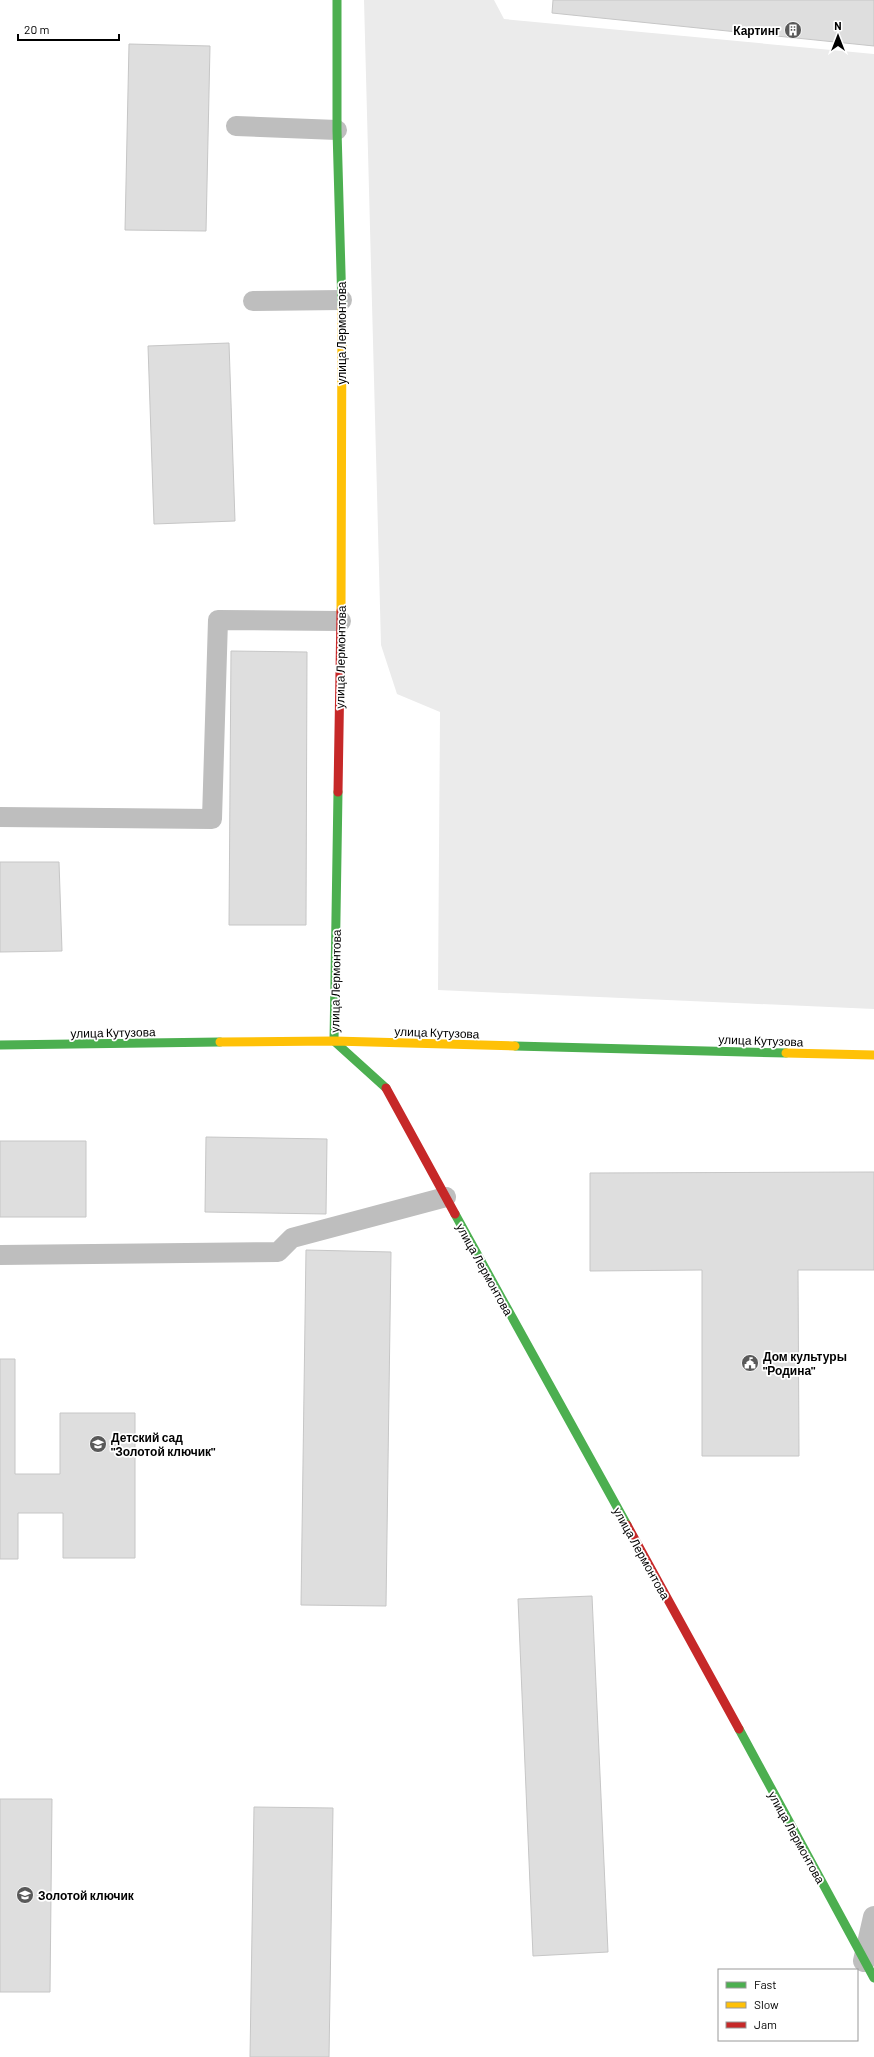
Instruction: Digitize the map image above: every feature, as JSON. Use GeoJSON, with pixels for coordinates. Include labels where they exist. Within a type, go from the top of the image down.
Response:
{"type":"FeatureCollection","features":[{"type":"Feature","properties":{"kind":"street","name":"улица Лермонтова"},"geometry":{"type":"LineString","coordinates":[[337,0],[337,130],[342,300],[341,621],[334,1041],[385,1087],[627,1524],[869,1969]]}},
{"type":"Feature","properties":{"kind":"street","name":"улица Кутузова"},"geometry":{"type":"LineString","coordinates":[[0,1045],[334,1041],[874,1055]]}},
{"type":"Feature","properties":{"kind":"street","name":"улица Лермонтова"},"geometry":{"type":"LineString","coordinates":[[869,1969],[874,1917]]}},
{"type":"Feature","properties":{"kind":"lane"},"geometry":{"type":"LineString","coordinates":[[236,126],[337,130]]}},
{"type":"Feature","properties":{"kind":"lane"},"geometry":{"type":"LineString","coordinates":[[253,302],[342,300]]}},
{"type":"Feature","properties":{"kind":"lane"},"geometry":{"type":"LineString","coordinates":[[0,817],[212,819],[218,620],[341,621]]}},
{"type":"Feature","properties":{"kind":"lane"},"geometry":{"type":"LineString","coordinates":[[0,1255],[278,1252],[292,1238],[446,1197]]}},
{"type":"Feature","properties":{"kind":"shaded area"},"geometry":{"type":"Polygon","coordinates":[[[364,0],[494,0],[504,19],[874,54],[874,1009],[438,990],[440,712],[397,694],[381,645],[364,0]]]}},
{"type":"Feature","properties":{"kind":"building","name":"Картинг"},"geometry":{"type":"Polygon","coordinates":[[[553,0],[874,0],[874,46],[552,13],[553,0]]]}},
{"type":"Feature","properties":{"kind":"building"},"geometry":{"type":"Polygon","coordinates":[[[129,44],[210,46],[206,231],[125,230],[129,44]]]}},
{"type":"Feature","properties":{"kind":"building"},"geometry":{"type":"Polygon","coordinates":[[[229,343],[235,521],[154,524],[148,346],[229,343]]]}},
{"type":"Feature","properties":{"kind":"building"},"geometry":{"type":"Polygon","coordinates":[[[231,651],[307,652],[306,925],[229,925],[231,651]]]}},
{"type":"Feature","properties":{"kind":"building"},"geometry":{"type":"Polygon","coordinates":[[[0,862],[59,862],[62,951],[0,952],[0,862]]]}},
{"type":"Feature","properties":{"kind":"building"},"geometry":{"type":"Polygon","coordinates":[[[206,1137],[327,1139],[326,1214],[205,1212],[206,1137]]]}},
{"type":"Feature","properties":{"kind":"building"},"geometry":{"type":"Polygon","coordinates":[[[0,1141],[86,1141],[86,1217],[0,1217],[0,1141]]]}},
{"type":"Feature","properties":{"kind":"building","name":"Дом культуры \"Родина\""},"geometry":{"type":"Polygon","coordinates":[[[874,1172],[874,1270],[798,1270],[799,1456],[702,1456],[702,1270],[590,1271],[590,1173],[874,1172]]]}},
{"type":"Feature","properties":{"kind":"building"},"geometry":{"type":"Polygon","coordinates":[[[306,1250],[391,1252],[386,1606],[301,1605],[306,1250]]]}},
{"type":"Feature","properties":{"kind":"building","name":"Детский сад \"Золотой ключик\""},"geometry":{"type":"Polygon","coordinates":[[[0,1359],[15,1359],[15,1474],[60,1474],[60,1413],[135,1413],[135,1558],[63,1558],[63,1513],[18,1513],[18,1559],[0,1559],[0,1359]]]}},
{"type":"Feature","properties":{"kind":"building"},"geometry":{"type":"Polygon","coordinates":[[[592,1596],[608,1952],[533,1956],[518,1599],[592,1596]]]}},
{"type":"Feature","properties":{"kind":"building","name":"Золотой ключик"},"geometry":{"type":"Polygon","coordinates":[[[0,1799],[52,1799],[50,1992],[0,1992],[0,1799]]]}},
{"type":"Feature","properties":{"kind":"building"},"geometry":{"type":"Polygon","coordinates":[[[254,1807],[333,1808],[329,2057],[250,2057],[254,1807]]]}},
{"type":"Feature","properties":{"kind":"traffic: fast"},"geometry":{"type":"LineString","coordinates":[[337,0],[337,130],[342,308]]}},
{"type":"Feature","properties":{"kind":"traffic: fast"},"geometry":{"type":"LineString","coordinates":[[338,792],[334,1041],[386,1088]]}},
{"type":"Feature","properties":{"kind":"traffic: fast"},"geometry":{"type":"LineString","coordinates":[[0,1045],[220,1042]]}},
{"type":"Feature","properties":{"kind":"traffic: fast"},"geometry":{"type":"LineString","coordinates":[[515,1046],[786,1053]]}},
{"type":"Feature","properties":{"kind":"traffic: fast"},"geometry":{"type":"LineString","coordinates":[[455,1214],[627,1525]]}},
{"type":"Feature","properties":{"kind":"traffic: fast"},"geometry":{"type":"LineString","coordinates":[[739,1729],[874,1978]]}},
{"type":"Feature","properties":{"kind":"traffic: slow"},"geometry":{"type":"LineString","coordinates":[[341,611],[342,308]]}},
{"type":"Feature","properties":{"kind":"traffic: slow"},"geometry":{"type":"LineString","coordinates":[[220,1042],[334,1041],[515,1046]]}},
{"type":"Feature","properties":{"kind":"traffic: slow"},"geometry":{"type":"LineString","coordinates":[[786,1053],[874,1055]]}},
{"type":"Feature","properties":{"kind":"traffic: jam"},"geometry":{"type":"LineString","coordinates":[[338,792],[341,611]]}},
{"type":"Feature","properties":{"kind":"traffic: jam"},"geometry":{"type":"LineString","coordinates":[[386,1088],[455,1214]]}},
{"type":"Feature","properties":{"kind":"traffic: jam"},"geometry":{"type":"LineString","coordinates":[[627,1525],[739,1729]]}},
{"type":"Feature","properties":{"kind":"place","name":"Картинг"},"geometry":{"type":"Point","coordinates":[793,30]}},
{"type":"Feature","properties":{"kind":"place","name":"Дом культуры \"Родина\""},"geometry":{"type":"Point","coordinates":[750,1363]}},
{"type":"Feature","properties":{"kind":"place","name":"Детский сад \"Золотой ключик\""},"geometry":{"type":"Point","coordinates":[98,1444]}},
{"type":"Feature","properties":{"kind":"place","name":"Золотой ключик"},"geometry":{"type":"Point","coordinates":[25,1895]}}]}
